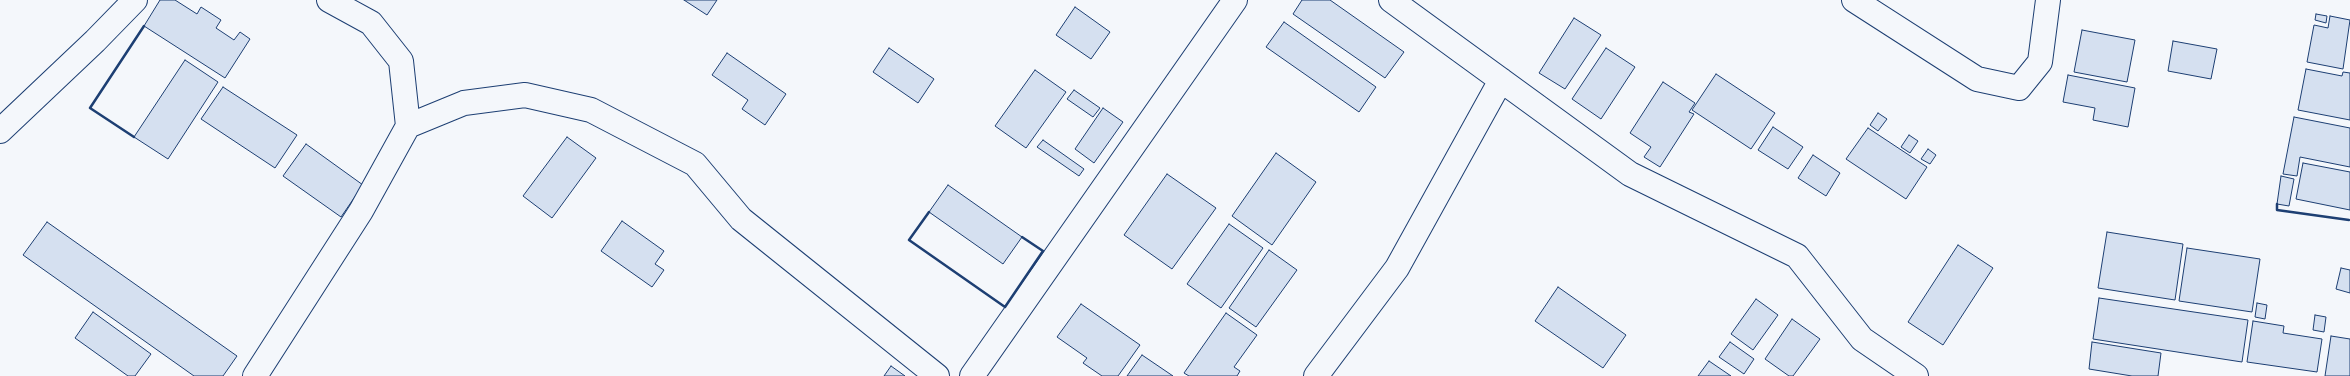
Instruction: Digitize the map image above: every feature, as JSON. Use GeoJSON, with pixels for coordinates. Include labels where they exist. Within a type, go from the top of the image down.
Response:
{"type":"FeatureCollection","features":[{"type":"Feature","properties":{"kind":"street"},"geometry":{"type":"LineString","coordinates":[[0,131],[95,41],[134,0]]}},
{"type":"Feature","properties":{"kind":"street"},"geometry":{"type":"LineString","coordinates":[[255,376],[361,211],[408,126],[401,61],[371,23],[329,0]]}},
{"type":"Feature","properties":{"kind":"street"},"geometry":{"type":"LineString","coordinates":[[972,376],[1235,0]]}},
{"type":"Feature","properties":{"kind":"street"},"geometry":{"type":"LineString","coordinates":[[1391,0],[1630,174],[1797,256],[1862,339],[1916,376]]}},
{"type":"Feature","properties":{"kind":"street"},"geometry":{"type":"LineString","coordinates":[[1854,0],[1977,79],[2019,88],[2040,62],[2048,0]]}},
{"type":"Feature","properties":{"kind":"street"},"geometry":{"type":"LineString","coordinates":[[1316,376],[1397,268],[1501,80]]}},
{"type":"Feature","properties":{"kind":"street"},"geometry":{"type":"LineString","coordinates":[[408,126],[464,103],[525,95],[591,110],[695,164],[742,219],[937,376]]}},
{"type":"Feature","properties":{"kind":"building"},"geometry":{"type":"Polygon","coordinates":[[[160,0],[175,0],[197,14],[201,7],[221,20],[216,28],[234,40],[240,32],[250,39],[225,78],[144,26],[160,0]]]}},
{"type":"Feature","properties":{"kind":"building"},"geometry":{"type":"Polygon","coordinates":[[[684,0],[717,0],[707,15],[684,0]]]}},
{"type":"Feature","properties":{"kind":"building"},"geometry":{"type":"Polygon","coordinates":[[[1302,0],[1330,0],[1404,52],[1385,78],[1293,14],[1302,0]]]}},
{"type":"Feature","properties":{"kind":"building"},"geometry":{"type":"Polygon","coordinates":[[[1075,7],[1110,32],[1091,59],[1056,35],[1075,7]]]}},
{"type":"Feature","properties":{"kind":"building"},"geometry":{"type":"Polygon","coordinates":[[[2316,14],[2327,16],[2326,23],[2315,20],[2316,14]]]}},
{"type":"Feature","properties":{"kind":"building"},"geometry":{"type":"Polygon","coordinates":[[[2330,16],[2350,20],[2343,69],[2307,62],[2314,25],[2328,28],[2330,16]]]}},
{"type":"Feature","properties":{"kind":"building"},"geometry":{"type":"Polygon","coordinates":[[[1574,18],[1601,35],[1565,89],[1539,73],[1574,18]]]}},
{"type":"Feature","properties":{"kind":"building"},"geometry":{"type":"Polygon","coordinates":[[[1284,22],[1376,87],[1359,112],[1266,47],[1284,22]]]}},
{"type":"Feature","properties":{"kind":"building"},"geometry":{"type":"Polygon","coordinates":[[[2082,30],[2135,40],[2127,82],[2074,72],[2082,30]]]}},
{"type":"Feature","properties":{"kind":"building"},"geometry":{"type":"Polygon","coordinates":[[[2173,41],[2217,49],[2211,79],[2168,71],[2173,41]]]}},
{"type":"Feature","properties":{"kind":"building"},"geometry":{"type":"Polygon","coordinates":[[[889,48],[934,79],[918,103],[873,72],[889,48]]]}},
{"type":"Feature","properties":{"kind":"building"},"geometry":{"type":"Polygon","coordinates":[[[1606,48],[1635,67],[1601,119],[1572,99],[1606,48]]]}},
{"type":"Feature","properties":{"kind":"building"},"geometry":{"type":"Polygon","coordinates":[[[727,53],[786,94],[765,125],[742,109],[748,100],[712,75],[727,53]]]}},
{"type":"Feature","properties":{"kind":"building"},"geometry":{"type":"Polygon","coordinates":[[[185,60],[218,82],[168,159],[134,137],[185,60]]]}},
{"type":"Feature","properties":{"kind":"building"},"geometry":{"type":"Polygon","coordinates":[[[2306,69],[2342,76],[2343,72],[2350,73],[2350,120],[2298,110],[2306,69]]]}},
{"type":"Feature","properties":{"kind":"building"},"geometry":{"type":"Polygon","coordinates":[[[1035,70],[1066,92],[1026,148],[995,126],[1035,70]]]}},
{"type":"Feature","properties":{"kind":"building"},"geometry":{"type":"Polygon","coordinates":[[[1716,74],[1775,113],[1751,149],[1692,110],[1716,74]]]}},
{"type":"Feature","properties":{"kind":"building"},"geometry":{"type":"Polygon","coordinates":[[[2068,75],[2135,88],[2128,127],[2093,120],[2095,108],[2063,102],[2068,75]]]}},
{"type":"Feature","properties":{"kind":"building"},"geometry":{"type":"Polygon","coordinates":[[[1663,82],[1695,103],[1689,112],[1694,114],[1660,167],[1644,157],[1651,147],[1630,133],[1663,82]]]}},
{"type":"Feature","properties":{"kind":"building"},"geometry":{"type":"Polygon","coordinates":[[[223,87],[297,135],[275,168],[201,119],[223,87]]]}},
{"type":"Feature","properties":{"kind":"building"},"geometry":{"type":"Polygon","coordinates":[[[1074,90],[1100,108],[1093,117],[1067,99],[1074,90]]]}},
{"type":"Feature","properties":{"kind":"building"},"geometry":{"type":"Polygon","coordinates":[[[1103,108],[1123,122],[1094,163],[1075,149],[1103,108]]]}},
{"type":"Feature","properties":{"kind":"building"},"geometry":{"type":"Polygon","coordinates":[[[1878,113],[1887,119],[1878,131],[1870,125],[1878,113]]]}},
{"type":"Feature","properties":{"kind":"building"},"geometry":{"type":"Polygon","coordinates":[[[2294,117],[2350,128],[2350,167],[2300,157],[2297,176],[2283,174],[2294,117]]]}},
{"type":"Feature","properties":{"kind":"building"},"geometry":{"type":"Polygon","coordinates":[[[1773,127],[1803,147],[1788,169],[1758,150],[1773,127]]]}},
{"type":"Feature","properties":{"kind":"building"},"geometry":{"type":"Polygon","coordinates":[[[1868,128],[1927,167],[1906,199],[1846,159],[1868,128]]]}},
{"type":"Feature","properties":{"kind":"building"},"geometry":{"type":"Polygon","coordinates":[[[1909,135],[1918,141],[1910,153],[1901,147],[1909,135]]]}},
{"type":"Feature","properties":{"kind":"building"},"geometry":{"type":"Polygon","coordinates":[[[567,137],[596,158],[552,218],[523,196],[567,137]]]}},
{"type":"Feature","properties":{"kind":"building"},"geometry":{"type":"Polygon","coordinates":[[[1043,140],[1084,169],[1079,176],[1037,147],[1043,140]]]}},
{"type":"Feature","properties":{"kind":"building"},"geometry":{"type":"Polygon","coordinates":[[[306,144],[363,185],[341,217],[283,176],[306,144]]]}},
{"type":"Feature","properties":{"kind":"building"},"geometry":{"type":"Polygon","coordinates":[[[1928,149],[1936,155],[1930,164],[1921,159],[1928,149]]]}},
{"type":"Feature","properties":{"kind":"building"},"geometry":{"type":"Polygon","coordinates":[[[1276,153],[1316,182],[1272,245],[1232,216],[1276,153]]]}},
{"type":"Feature","properties":{"kind":"building"},"geometry":{"type":"Polygon","coordinates":[[[1813,155],[1840,173],[1826,196],[1798,178],[1813,155]]]}},
{"type":"Feature","properties":{"kind":"building"},"geometry":{"type":"Polygon","coordinates":[[[2303,163],[2350,172],[2350,210],[2296,199],[2303,163]]]}},
{"type":"Feature","properties":{"kind":"building"},"geometry":{"type":"Polygon","coordinates":[[[1167,174],[1216,208],[1172,269],[1124,235],[1167,174]]]}},
{"type":"Feature","properties":{"kind":"building"},"geometry":{"type":"Polygon","coordinates":[[[2281,176],[2294,179],[2289,206],[2277,204],[2281,176]]]}},
{"type":"Feature","properties":{"kind":"building"},"geometry":{"type":"Polygon","coordinates":[[[948,185],[1022,237],[1003,264],[929,212],[948,185]]]}},
{"type":"Feature","properties":{"kind":"building"},"geometry":{"type":"Polygon","coordinates":[[[622,221],[664,251],[655,264],[664,270],[652,287],[601,251],[622,221]]]}},
{"type":"Feature","properties":{"kind":"building"},"geometry":{"type":"Polygon","coordinates":[[[47,222],[237,356],[223,376],[194,376],[23,255],[47,222]]]}},
{"type":"Feature","properties":{"kind":"building"},"geometry":{"type":"Polygon","coordinates":[[[1229,224],[1263,248],[1221,308],[1187,284],[1229,224]]]}},
{"type":"Feature","properties":{"kind":"building"},"geometry":{"type":"Polygon","coordinates":[[[2107,232],[2183,244],[2175,300],[2098,288],[2107,232]]]}},
{"type":"Feature","properties":{"kind":"building"},"geometry":{"type":"Polygon","coordinates":[[[1958,245],[1993,268],[1943,345],[1908,322],[1958,245]]]}},
{"type":"Feature","properties":{"kind":"building"},"geometry":{"type":"Polygon","coordinates":[[[2187,248],[2260,259],[2252,312],[2179,301],[2187,248]]]}},
{"type":"Feature","properties":{"kind":"building"},"geometry":{"type":"Polygon","coordinates":[[[1269,250],[1297,270],[1256,327],[1229,308],[1269,250]]]}},
{"type":"Feature","properties":{"kind":"building"},"geometry":{"type":"Polygon","coordinates":[[[2341,268],[2350,270],[2350,293],[2336,289],[2341,268]]]}},
{"type":"Feature","properties":{"kind":"building"},"geometry":{"type":"Polygon","coordinates":[[[1558,287],[1626,335],[1603,368],[1535,321],[1558,287]]]}},
{"type":"Feature","properties":{"kind":"building"},"geometry":{"type":"Polygon","coordinates":[[[2099,298],[2248,320],[2242,362],[2093,339],[2099,298]]]}},
{"type":"Feature","properties":{"kind":"building"},"geometry":{"type":"Polygon","coordinates":[[[1756,299],[1778,315],[1753,350],[1731,334],[1756,299]]]}},
{"type":"Feature","properties":{"kind":"building"},"geometry":{"type":"Polygon","coordinates":[[[2257,303],[2267,305],[2265,319],[2255,317],[2257,303]]]}},
{"type":"Feature","properties":{"kind":"building"},"geometry":{"type":"Polygon","coordinates":[[[1081,304],[1140,345],[1118,376],[1102,376],[1083,363],[1087,358],[1057,337],[1081,304]]]}},
{"type":"Feature","properties":{"kind":"building"},"geometry":{"type":"Polygon","coordinates":[[[93,312],[151,354],[135,376],[128,376],[75,338],[93,312]]]}},
{"type":"Feature","properties":{"kind":"building"},"geometry":{"type":"Polygon","coordinates":[[[1226,313],[1257,335],[1234,367],[1240,371],[1237,376],[1189,376],[1184,373],[1226,313]]]}},
{"type":"Feature","properties":{"kind":"building"},"geometry":{"type":"Polygon","coordinates":[[[2315,315],[2326,317],[2324,332],[2313,330],[2315,315]]]}},
{"type":"Feature","properties":{"kind":"building"},"geometry":{"type":"Polygon","coordinates":[[[1792,319],[1820,339],[1793,376],[1789,376],[1765,359],[1792,319]]]}},
{"type":"Feature","properties":{"kind":"building"},"geometry":{"type":"Polygon","coordinates":[[[2253,321],[2284,326],[2283,333],[2322,339],[2317,372],[2247,362],[2253,321]]]}},
{"type":"Feature","properties":{"kind":"building"},"geometry":{"type":"Polygon","coordinates":[[[2331,336],[2350,339],[2350,376],[2325,376],[2331,336]]]}},
{"type":"Feature","properties":{"kind":"building"},"geometry":{"type":"Polygon","coordinates":[[[1730,342],[1754,359],[1744,374],[1719,357],[1730,342]]]}},
{"type":"Feature","properties":{"kind":"building"},"geometry":{"type":"Polygon","coordinates":[[[2092,342],[2161,353],[2158,376],[2132,376],[2089,369],[2092,342]]]}},
{"type":"Feature","properties":{"kind":"building"},"geometry":{"type":"Polygon","coordinates":[[[1142,355],[1173,376],[1127,376],[1142,355]]]}},
{"type":"Feature","properties":{"kind":"building"},"geometry":{"type":"Polygon","coordinates":[[[1709,361],[1731,376],[1698,376],[1709,361]]]}},
{"type":"Feature","properties":{"kind":"building"},"geometry":{"type":"Polygon","coordinates":[[[891,366],[905,376],[884,376],[891,366]]]}},
{"type":"Feature","properties":{"kind":"wall"},"geometry":{"type":"LineString","coordinates":[[134,137],[90,108],[144,26]]}},
{"type":"Feature","properties":{"kind":"wall"},"geometry":{"type":"LineString","coordinates":[[2277,204],[2277,210],[2349,220]]}},
{"type":"Feature","properties":{"kind":"wall"},"geometry":{"type":"LineString","coordinates":[[929,212],[909,240],[1005,307],[1043,251],[1022,237]]}}]}
